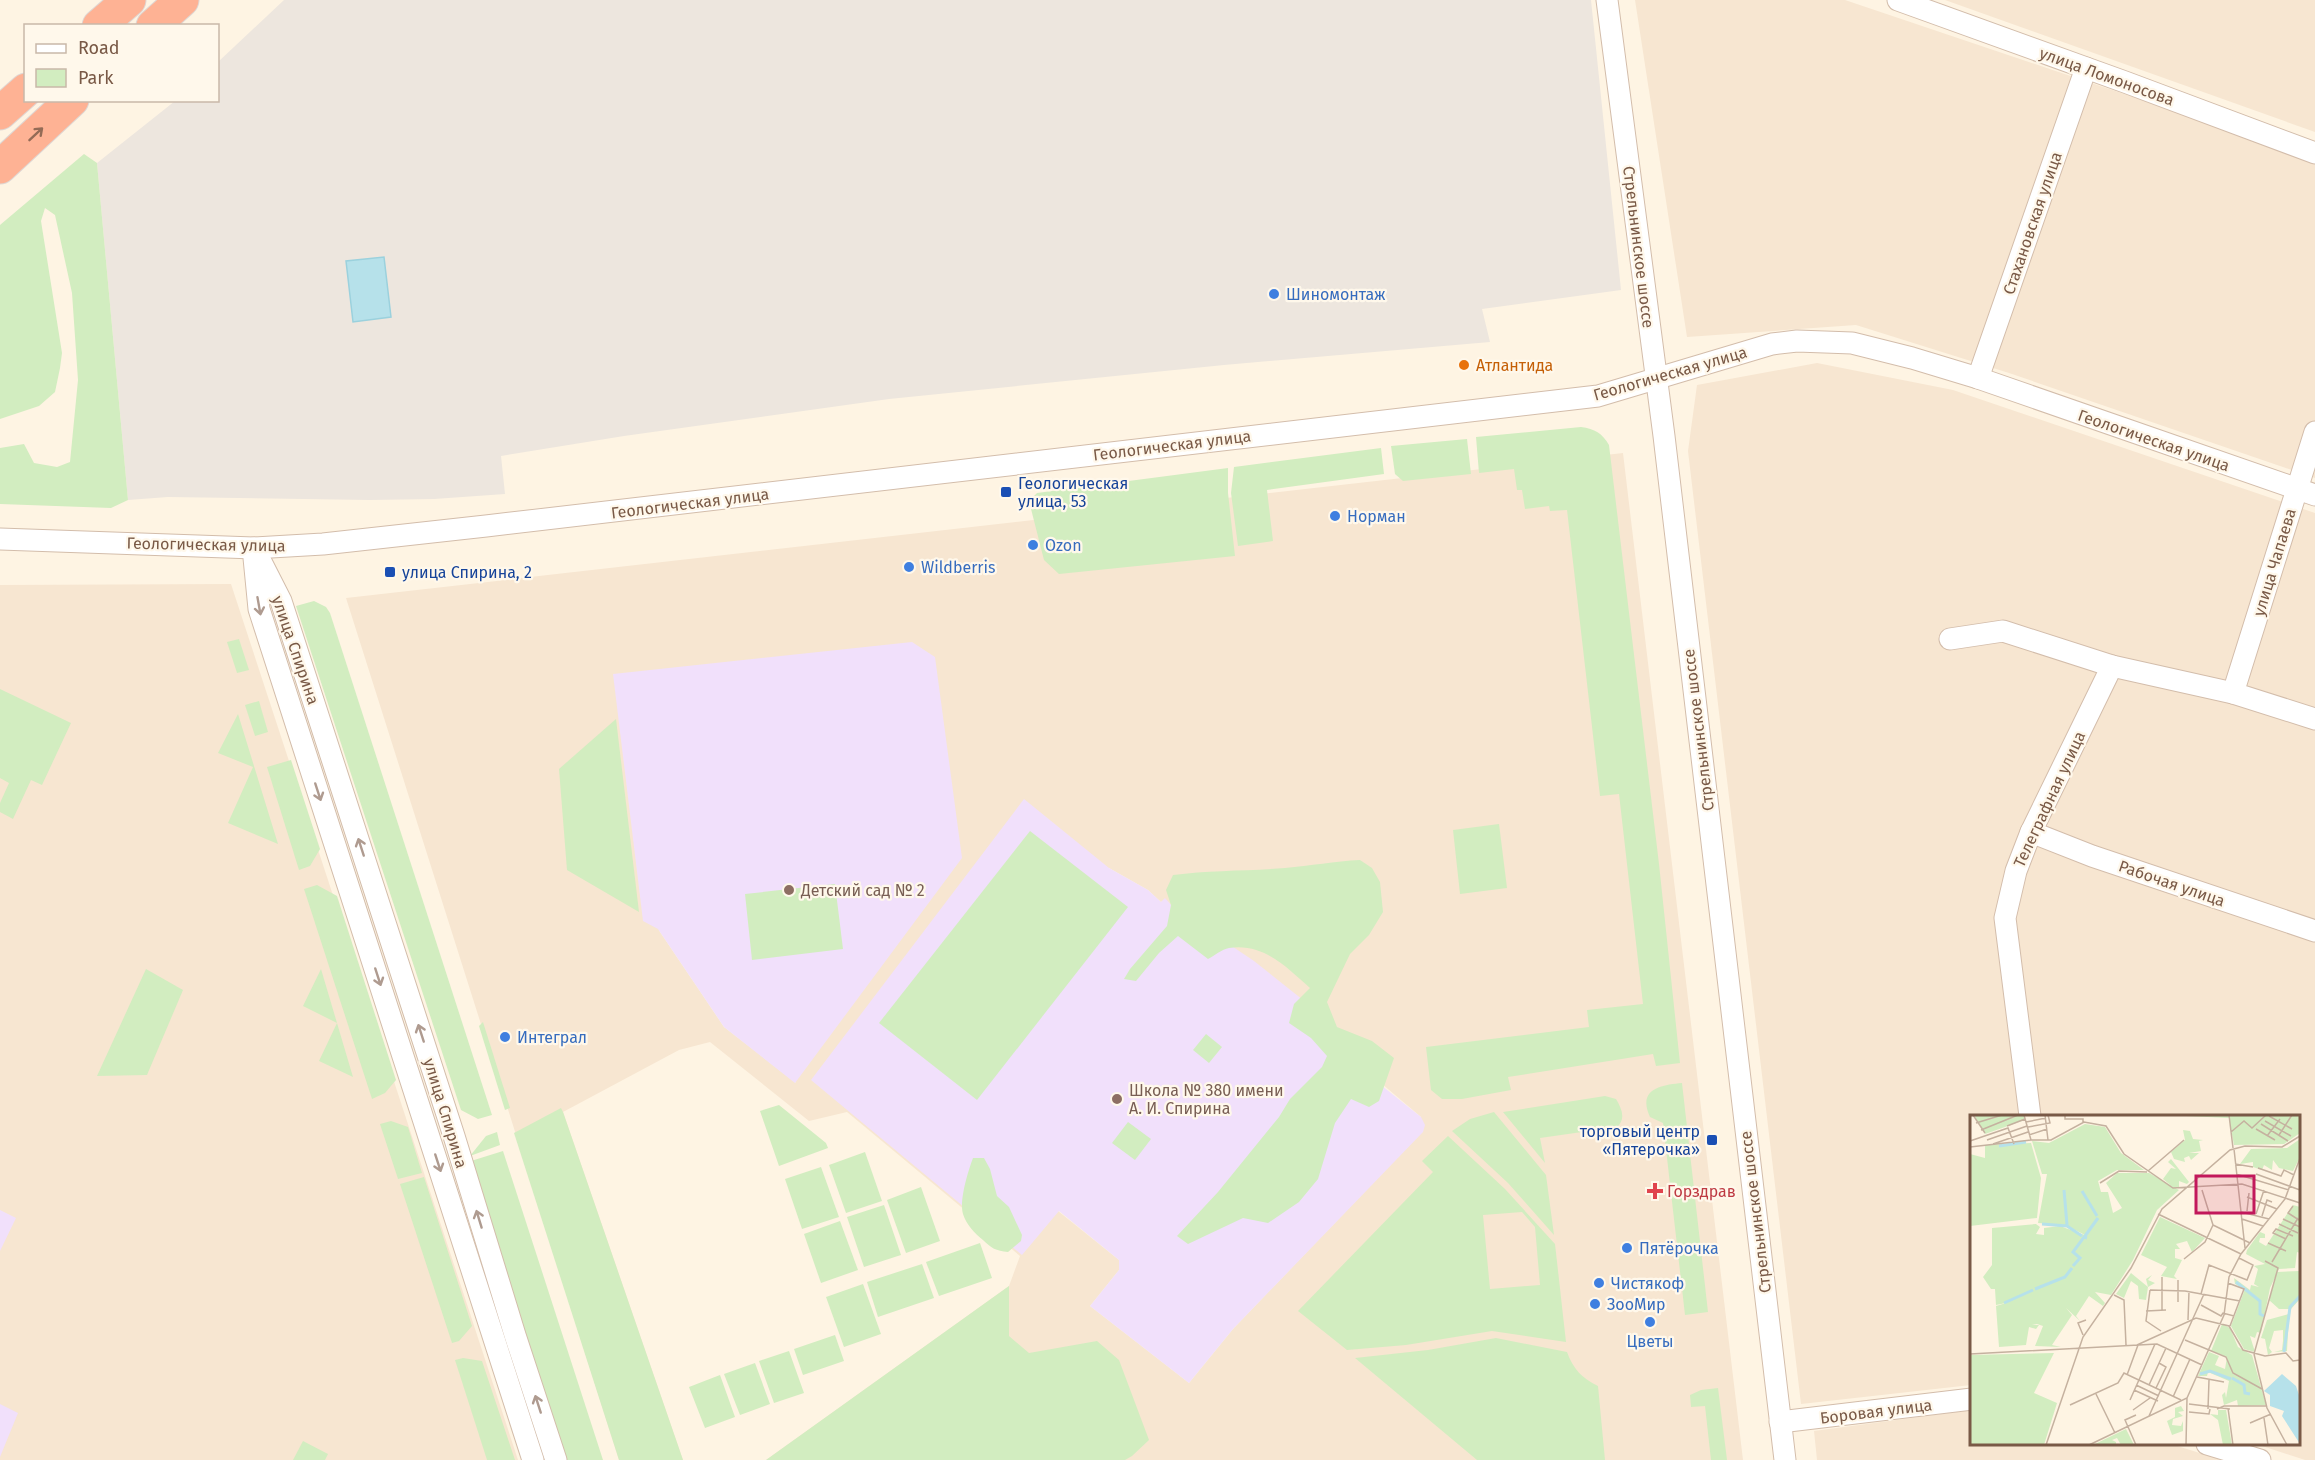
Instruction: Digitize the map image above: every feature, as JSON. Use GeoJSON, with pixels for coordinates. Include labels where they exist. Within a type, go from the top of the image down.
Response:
{"type":"FeatureCollection","features":[{"type":"Feature","properties":{"kind":"highway"},"geometry":{"type":"LineString","coordinates":[[101,24],[129,0]]}},
{"type":"Feature","properties":{"kind":"highway"},"geometry":{"type":"LineString","coordinates":[[155,24],[182,0]]}},
{"type":"Feature","properties":{"kind":"highway"},"geometry":{"type":"LineString","coordinates":[[0,113],[24,92]]}},
{"type":"Feature","properties":{"kind":"highway"},"geometry":{"type":"LineString","coordinates":[[0,166],[70,102]]}},
{"type":"Feature","properties":{"kind":"street","name":"Стрельнинское шоссе"},"geometry":{"type":"LineString","coordinates":[[1607,0],[1656,377],[1785,1460]]}},
{"type":"Feature","properties":{"kind":"street","name":"улица Ломоносова"},"geometry":{"type":"LineString","coordinates":[[1898,0],[2315,153]]}},
{"type":"Feature","properties":{"kind":"street","name":"Стахановская улица"},"geometry":{"type":"LineString","coordinates":[[1978,378],[2086,68]]}},
{"type":"Feature","properties":{"kind":"street","name":"Геологическая улица"},"geometry":{"type":"LineString","coordinates":[[0,539],[254,548],[323,544],[623,511],[1598,396],[1772,344],[1824,340],[1852,343],[1882,350],[1978,378],[2306,492]]}},
{"type":"Feature","properties":{"kind":"street","name":"улица Чапаева"},"geometry":{"type":"LineString","coordinates":[[2233,693],[2306,492],[2315,432]]}},
{"type":"Feature","properties":{"kind":"street","name":"улица Спирина"},"geometry":{"type":"LineString","coordinates":[[254,548],[259,609],[532,1460]]}},
{"type":"Feature","properties":{"kind":"street","name":"улица Спирина"},"geometry":{"type":"LineString","coordinates":[[254,548],[285,612],[556,1460]]}},
{"type":"Feature","properties":{"kind":"street"},"geometry":{"type":"LineString","coordinates":[[1950,639],[2003,632],[2112,666],[2233,693],[2315,719]]}},
{"type":"Feature","properties":{"kind":"street","name":"Телеграфная улица"},"geometry":{"type":"LineString","coordinates":[[2030,1115],[2005,918],[2016,871],[2031,832],[2112,666]]}},
{"type":"Feature","properties":{"kind":"street","name":"Рабочая улица"},"geometry":{"type":"LineString","coordinates":[[2031,832],[2092,856],[2315,931]]}},
{"type":"Feature","properties":{"kind":"street","name":"Боровая улица"},"geometry":{"type":"LineString","coordinates":[[1780,1422],[1970,1399]]}},
{"type":"Feature","properties":{"kind":"street"},"geometry":{"type":"LineString","coordinates":[[2213,1445],[2260,1460]]}},
{"type":"Feature","properties":{"kind":"shaded area"},"geometry":{"type":"Polygon","coordinates":[[[284,0],[1591,0],[1621,290],[1482,309],[1490,342],[1224,365],[889,399],[624,436],[501,456],[505,494],[434,499],[168,497],[128,500],[97,163],[174,102],[219,102],[219,61],[284,0]]]}},
{"type":"Feature","properties":{"kind":"shaded area"},"geometry":{"type":"Polygon","coordinates":[[[1635,0],[1845,0],[2136,98],[2315,163],[2315,478],[2009,373],[1856,325],[1687,337],[1635,0]]]}},
{"type":"Feature","properties":{"kind":"shaded area"},"geometry":{"type":"Polygon","coordinates":[[[1945,0],[2315,0],[2315,132],[1945,0]]]}},
{"type":"Feature","properties":{"kind":"shaded area"},"geometry":{"type":"Polygon","coordinates":[[[1817,363],[1953,390],[2315,513],[2315,1460],[2305,1460],[2259,1445],[2300,1445],[2300,1115],[1970,1115],[1970,1385],[1801,1404],[1688,451],[1697,385],[1817,363]]]}},
{"type":"Feature","properties":{"kind":"shaded area"},"geometry":{"type":"Polygon","coordinates":[[[1623,453],[1743,1460],[766,1460],[1009,1286],[1020,1256],[847,1112],[809,1121],[710,1042],[679,1050],[563,1112],[683,1460],[619,1460],[346,598],[1623,453]],[[1109,868],[1022,1254],[1058,1211],[1119,1260],[1119,1270],[1090,1306],[1189,1383],[1233,1329],[1422,1132],[1421,1117],[1172,906],[1164,900],[1161,902],[1148,890],[1109,868]],[[658,929],[724,1027],[796,1083],[658,929]]]}},
{"type":"Feature","properties":{"kind":"shaded area"},"geometry":{"type":"Polygon","coordinates":[[[231,584],[518,1460],[0,1460],[0,585],[231,584]]]}},
{"type":"Feature","properties":{"kind":"shaded area","name":"Детский сад № 2"},"geometry":{"type":"Polygon","coordinates":[[[912,642],[935,657],[962,858],[795,1083],[724,1027],[658,929],[643,921],[613,674],[912,642]]]}},
{"type":"Feature","properties":{"kind":"shaded area","name":"Школа № 380 имени А. И. Спирина"},"geometry":{"type":"Polygon","coordinates":[[[1024,799],[1109,868],[1148,890],[1161,902],[1165,898],[1172,906],[1254,961],[1386,1066],[1376,1081],[1421,1117],[1425,1125],[1423,1132],[1233,1329],[1189,1383],[1090,1306],[1119,1270],[1119,1260],[1059,1211],[1022,1255],[811,1080],[1024,799]]]}},
{"type":"Feature","properties":{"kind":"shaded area"},"geometry":{"type":"Polygon","coordinates":[[[0,1210],[16,1218],[0,1251],[0,1210]]]}},
{"type":"Feature","properties":{"kind":"shaded area"},"geometry":{"type":"Polygon","coordinates":[[[0,1404],[18,1413],[0,1457],[0,1404]]]}},
{"type":"Feature","properties":{"kind":"shaded area"},"geometry":{"type":"Polygon","coordinates":[[[1970,1410],[1970,1445],[2174,1445],[2222,1460],[1817,1460],[1814,1431],[1970,1410]]]}},
{"type":"Feature","properties":{"kind":"green space"},"geometry":{"type":"Polygon","coordinates":[[[84,154],[97,163],[128,500],[111,508],[0,504],[0,448],[24,444],[34,463],[57,467],[70,462],[78,380],[72,293],[55,215],[45,208],[41,221],[62,353],[55,392],[39,406],[0,419],[0,225],[84,154]]]}},
{"type":"Feature","properties":{"kind":"green space"},"geometry":{"type":"Polygon","coordinates":[[[1581,427],[1598,432],[1609,445],[1659,864],[1680,1063],[1656,1066],[1653,1054],[1508,1077],[1511,1090],[1462,1099],[1442,1099],[1431,1090],[1426,1047],[1589,1027],[1587,1010],[1643,1004],[1619,794],[1600,796],[1567,510],[1550,511],[1549,506],[1525,509],[1522,490],[1517,490],[1514,469],[1479,473],[1476,437],[1581,427]]]}},
{"type":"Feature","properties":{"kind":"green space"},"geometry":{"type":"Polygon","coordinates":[[[1467,439],[1471,474],[1403,481],[1395,474],[1391,446],[1467,439]]]}},
{"type":"Feature","properties":{"kind":"green space"},"geometry":{"type":"Polygon","coordinates":[[[1381,448],[1384,474],[1267,490],[1273,541],[1238,546],[1231,493],[1234,467],[1381,448]]]}},
{"type":"Feature","properties":{"kind":"green space"},"geometry":{"type":"Polygon","coordinates":[[[1228,468],[1228,493],[1235,556],[1059,574],[1044,560],[1030,505],[1037,493],[1228,468]]]}},
{"type":"Feature","properties":{"kind":"green space"},"geometry":{"type":"Polygon","coordinates":[[[314,601],[326,607],[330,613],[492,1115],[478,1119],[461,1110],[296,606],[314,601]]]}},
{"type":"Feature","properties":{"kind":"green space"},"geometry":{"type":"Polygon","coordinates":[[[239,639],[249,670],[237,673],[227,642],[239,639]]]}},
{"type":"Feature","properties":{"kind":"green space"},"geometry":{"type":"Polygon","coordinates":[[[0,689],[71,723],[42,785],[31,780],[13,819],[0,812],[0,803],[9,783],[0,778],[0,689]]]}},
{"type":"Feature","properties":{"kind":"green space"},"geometry":{"type":"Polygon","coordinates":[[[259,701],[268,732],[255,736],[245,705],[259,701]]]}},
{"type":"Feature","properties":{"kind":"green space"},"geometry":{"type":"Polygon","coordinates":[[[238,714],[278,844],[228,823],[253,767],[218,753],[238,714]]]}},
{"type":"Feature","properties":{"kind":"green space"},"geometry":{"type":"Polygon","coordinates":[[[616,719],[639,912],[567,870],[559,769],[616,719]]]}},
{"type":"Feature","properties":{"kind":"green space"},"geometry":{"type":"Polygon","coordinates":[[[291,760],[320,849],[310,866],[299,870],[267,767],[291,760]]]}},
{"type":"Feature","properties":{"kind":"green space"},"geometry":{"type":"Polygon","coordinates":[[[1499,824],[1507,888],[1460,894],[1453,830],[1499,824]]]}},
{"type":"Feature","properties":{"kind":"green space"},"geometry":{"type":"Polygon","coordinates":[[[1030,831],[1128,907],[977,1100],[879,1023],[1030,831]]]}},
{"type":"Feature","properties":{"kind":"green space"},"geometry":{"type":"Polygon","coordinates":[[[1360,860],[1372,868],[1380,882],[1383,912],[1369,935],[1350,954],[1327,1002],[1337,1027],[1372,1041],[1394,1058],[1379,1101],[1369,1107],[1351,1099],[1335,1123],[1318,1179],[1299,1202],[1268,1223],[1243,1218],[1188,1244],[1177,1236],[1218,1192],[1279,1117],[1290,1099],[1322,1067],[1327,1056],[1311,1038],[1289,1023],[1294,1004],[1310,988],[1274,958],[1264,953],[1242,947],[1229,948],[1208,959],[1178,936],[1159,953],[1136,981],[1124,979],[1167,926],[1171,905],[1166,890],[1173,875],[1285,868],[1360,860]]]}},
{"type":"Feature","properties":{"kind":"green space"},"geometry":{"type":"Polygon","coordinates":[[[835,884],[843,949],[752,960],[745,894],[835,884]]]}},
{"type":"Feature","properties":{"kind":"green space"},"geometry":{"type":"Polygon","coordinates":[[[317,885],[337,896],[396,1080],[385,1093],[372,1099],[304,889],[317,885]]]}},
{"type":"Feature","properties":{"kind":"green space"},"geometry":{"type":"Polygon","coordinates":[[[146,969],[183,990],[147,1075],[97,1076],[146,969]]]}},
{"type":"Feature","properties":{"kind":"green space"},"geometry":{"type":"Polygon","coordinates":[[[321,969],[337,1023],[303,1006],[321,969]]]}},
{"type":"Feature","properties":{"kind":"green space"},"geometry":{"type":"Polygon","coordinates":[[[483,1022],[510,1108],[505,1110],[479,1026],[483,1022]]]}},
{"type":"Feature","properties":{"kind":"green space"},"geometry":{"type":"Polygon","coordinates":[[[337,1023],[353,1077],[319,1061],[337,1023]]]}},
{"type":"Feature","properties":{"kind":"green space"},"geometry":{"type":"Polygon","coordinates":[[[1206,1034],[1222,1047],[1209,1063],[1193,1050],[1206,1034]]]}},
{"type":"Feature","properties":{"kind":"green space"},"geometry":{"type":"Polygon","coordinates":[[[1682,1083],[1708,1312],[1685,1315],[1663,1123],[1650,1117],[1647,1108],[1649,1094],[1653,1090],[1666,1085],[1682,1083]]]}},
{"type":"Feature","properties":{"kind":"green space"},"geometry":{"type":"Polygon","coordinates":[[[1605,1096],[1616,1099],[1622,1114],[1620,1124],[1617,1127],[1540,1138],[1545,1163],[1503,1112],[1605,1096]]]}},
{"type":"Feature","properties":{"kind":"green space"},"geometry":{"type":"Polygon","coordinates":[[[779,1105],[826,1143],[828,1148],[779,1166],[760,1111],[779,1105]]]}},
{"type":"Feature","properties":{"kind":"green space"},"geometry":{"type":"Polygon","coordinates":[[[561,1108],[683,1460],[619,1460],[514,1133],[561,1108]]]}},
{"type":"Feature","properties":{"kind":"green space"},"geometry":{"type":"Polygon","coordinates":[[[1494,1112],[1546,1175],[1554,1235],[1508,1183],[1452,1131],[1470,1119],[1494,1112]]]}},
{"type":"Feature","properties":{"kind":"green space"},"geometry":{"type":"Polygon","coordinates":[[[391,1121],[408,1127],[422,1173],[398,1179],[380,1124],[391,1121]]]}},
{"type":"Feature","properties":{"kind":"green space"},"geometry":{"type":"Polygon","coordinates":[[[1128,1122],[1151,1139],[1135,1160],[1112,1143],[1128,1122]]]}},
{"type":"Feature","properties":{"kind":"green space"},"geometry":{"type":"Polygon","coordinates":[[[497,1132],[500,1145],[470,1156],[486,1136],[497,1132]]]}},
{"type":"Feature","properties":{"kind":"green space"},"geometry":{"type":"Polygon","coordinates":[[[1448,1136],[1505,1189],[1555,1244],[1566,1342],[1492,1331],[1406,1345],[1347,1350],[1298,1311],[1433,1172],[1422,1161],[1448,1136]],[[1522,1212],[1483,1215],[1490,1289],[1540,1285],[1535,1227],[1522,1212]]]}},
{"type":"Feature","properties":{"kind":"green space"},"geometry":{"type":"Polygon","coordinates":[[[503,1151],[603,1460],[566,1460],[471,1161],[503,1151]]]}},
{"type":"Feature","properties":{"kind":"green space"},"geometry":{"type":"Polygon","coordinates":[[[865,1152],[882,1201],[846,1213],[829,1165],[865,1152]]]}},
{"type":"Feature","properties":{"kind":"green space"},"geometry":{"type":"Polygon","coordinates":[[[973,1158],[984,1158],[990,1169],[997,1196],[1009,1207],[1022,1235],[1021,1241],[1008,1252],[997,1250],[989,1245],[974,1232],[964,1218],[963,1194],[973,1158]]]}},
{"type":"Feature","properties":{"kind":"green space"},"geometry":{"type":"Polygon","coordinates":[[[821,1167],[839,1217],[802,1229],[785,1179],[821,1167]]]}},
{"type":"Feature","properties":{"kind":"green space"},"geometry":{"type":"Polygon","coordinates":[[[424,1177],[472,1326],[459,1341],[452,1343],[400,1184],[424,1177]]]}},
{"type":"Feature","properties":{"kind":"green space"},"geometry":{"type":"Polygon","coordinates":[[[921,1187],[940,1241],[906,1253],[887,1200],[921,1187]]]}},
{"type":"Feature","properties":{"kind":"green space"},"geometry":{"type":"Polygon","coordinates":[[[884,1205],[901,1255],[864,1267],[847,1217],[884,1205]]]}},
{"type":"Feature","properties":{"kind":"green space"},"geometry":{"type":"Polygon","coordinates":[[[840,1221],[858,1270],[821,1283],[804,1234],[840,1221]]]}},
{"type":"Feature","properties":{"kind":"green space"},"geometry":{"type":"Polygon","coordinates":[[[980,1243],[992,1278],[939,1296],[926,1262],[980,1243]]]}},
{"type":"Feature","properties":{"kind":"green space"},"geometry":{"type":"Polygon","coordinates":[[[922,1264],[934,1298],[878,1317],[867,1282],[922,1264]]]}},
{"type":"Feature","properties":{"kind":"green space"},"geometry":{"type":"Polygon","coordinates":[[[863,1284],[881,1334],[844,1347],[826,1297],[863,1284]]]}},
{"type":"Feature","properties":{"kind":"green space"},"geometry":{"type":"Polygon","coordinates":[[[1009,1286],[1009,1336],[1029,1353],[1097,1341],[1119,1360],[1149,1440],[1132,1456],[1125,1460],[766,1460],[1009,1286]]]}},
{"type":"Feature","properties":{"kind":"green space"},"geometry":{"type":"Polygon","coordinates":[[[835,1335],[844,1361],[803,1375],[794,1349],[835,1335]]]}},
{"type":"Feature","properties":{"kind":"green space"},"geometry":{"type":"Polygon","coordinates":[[[1496,1338],[1567,1352],[1579,1372],[1598,1386],[1605,1460],[1477,1460],[1355,1358],[1428,1350],[1496,1338]]]}},
{"type":"Feature","properties":{"kind":"green space"},"geometry":{"type":"Polygon","coordinates":[[[789,1351],[804,1393],[774,1403],[759,1361],[789,1351]]]}},
{"type":"Feature","properties":{"kind":"green space"},"geometry":{"type":"Polygon","coordinates":[[[463,1358],[482,1361],[515,1460],[487,1460],[455,1360],[463,1358]]]}},
{"type":"Feature","properties":{"kind":"green space"},"geometry":{"type":"Polygon","coordinates":[[[755,1363],[770,1404],[740,1415],[724,1374],[755,1363]]]}},
{"type":"Feature","properties":{"kind":"green space"},"geometry":{"type":"Polygon","coordinates":[[[720,1375],[735,1417],[705,1428],[689,1387],[720,1375]]]}},
{"type":"Feature","properties":{"kind":"green space"},"geometry":{"type":"Polygon","coordinates":[[[1718,1388],[1727,1460],[1711,1460],[1705,1406],[1691,1407],[1690,1395],[1701,1390],[1718,1388]]]}},
{"type":"Feature","properties":{"kind":"green space"},"geometry":{"type":"Polygon","coordinates":[[[303,1441],[328,1454],[325,1460],[293,1460],[303,1441]]]}},
{"type":"Feature","properties":{"kind":"water"},"geometry":{"type":"Polygon","coordinates":[[[384,257],[391,317],[353,322],[346,261],[384,257]]]}},
{"type":"Feature","properties":{"kind":"place","name":"Шиномонтаж"},"geometry":{"type":"Point","coordinates":[1274,294]}},
{"type":"Feature","properties":{"kind":"place","name":"Атлантида"},"geometry":{"type":"Point","coordinates":[1464,365]}},
{"type":"Feature","properties":{"kind":"place","name":"Геологическая улица, 53"},"geometry":{"type":"Point","coordinates":[1006,492]}},
{"type":"Feature","properties":{"kind":"place","name":"Норман"},"geometry":{"type":"Point","coordinates":[1335,516]}},
{"type":"Feature","properties":{"kind":"place","name":"Ozon"},"geometry":{"type":"Point","coordinates":[1033,545]}},
{"type":"Feature","properties":{"kind":"place","name":"Wildberris"},"geometry":{"type":"Point","coordinates":[909,567]}},
{"type":"Feature","properties":{"kind":"place","name":"улица Спирина, 2"},"geometry":{"type":"Point","coordinates":[390,572]}},
{"type":"Feature","properties":{"kind":"place","name":"Детский сад № 2"},"geometry":{"type":"Point","coordinates":[789,890]}},
{"type":"Feature","properties":{"kind":"place","name":"Интеграл"},"geometry":{"type":"Point","coordinates":[505,1037]}},
{"type":"Feature","properties":{"kind":"place","name":"Школа № 380 имени А. И. Спирина"},"geometry":{"type":"Point","coordinates":[1117,1099]}},
{"type":"Feature","properties":{"kind":"place","name":"торговый центр «Пятерочка»"},"geometry":{"type":"Point","coordinates":[1712,1140]}},
{"type":"Feature","properties":{"kind":"place","name":"Горздрав"},"geometry":{"type":"Point","coordinates":[1655,1191]}},
{"type":"Feature","properties":{"kind":"place","name":"Пятёрочка"},"geometry":{"type":"Point","coordinates":[1627,1248]}},
{"type":"Feature","properties":{"kind":"place","name":"Чистякоф"},"geometry":{"type":"Point","coordinates":[1599,1283]}},
{"type":"Feature","properties":{"kind":"place","name":"ЗооМир"},"geometry":{"type":"Point","coordinates":[1595,1304]}},
{"type":"Feature","properties":{"kind":"place","name":"Цветы"},"geometry":{"type":"Point","coordinates":[1650,1322]}}]}
